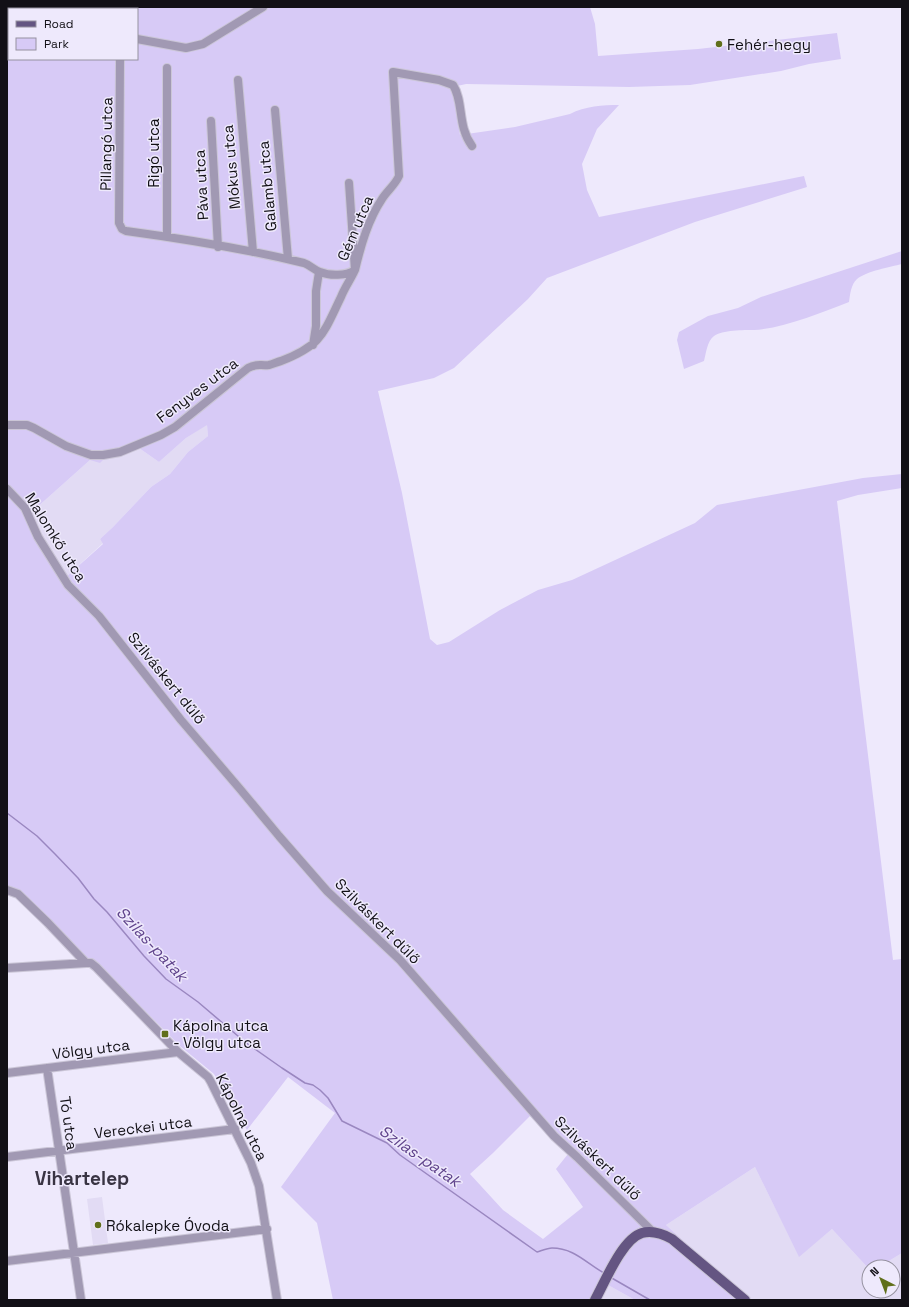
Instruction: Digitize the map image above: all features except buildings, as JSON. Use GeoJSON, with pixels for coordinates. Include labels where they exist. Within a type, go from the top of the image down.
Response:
{"type":"FeatureCollection","features":[{"type":"Feature","properties":{"kind":"main road"},"geometry":{"type":"LineString","coordinates":[[595,1300],[626,1245],[631,1240],[643,1233],[653,1232],[661,1233],[672,1238],[745,1300]]}},
{"type":"Feature","properties":{"kind":"street"},"geometry":{"type":"LineString","coordinates":[[138,39],[186,48],[194,48],[264,7]]}},
{"type":"Feature","properties":{"kind":"street","name":"Pillangó utca"},"geometry":{"type":"LineString","coordinates":[[120,60],[119,223],[122,229],[126,231],[167,237]]}},
{"type":"Feature","properties":{"kind":"street","name":"Rigó utca"},"geometry":{"type":"LineString","coordinates":[[167,68],[167,237]]}},
{"type":"Feature","properties":{"kind":"street","name":"Gém utca"},"geometry":{"type":"LineString","coordinates":[[319,272],[345,274],[355,270],[365,233],[382,199],[399,176],[392,72],[439,80],[453,85],[457,95],[463,129],[467,140],[472,146]]}},
{"type":"Feature","properties":{"kind":"street","name":"Mókus utca"},"geometry":{"type":"LineString","coordinates":[[238,80],[253,252]]}},
{"type":"Feature","properties":{"kind":"street","name":"Galamb utca"},"geometry":{"type":"LineString","coordinates":[[275,110],[288,260]]}},
{"type":"Feature","properties":{"kind":"street","name":"Páva utca"},"geometry":{"type":"LineString","coordinates":[[211,121],[218,246]]}},
{"type":"Feature","properties":{"kind":"street"},"geometry":{"type":"LineString","coordinates":[[349,183],[355,270]]}},
{"type":"Feature","properties":{"kind":"street"},"geometry":{"type":"LineString","coordinates":[[167,237],[253,252],[307,264],[319,272],[316,291],[316,326],[313,345]]}},
{"type":"Feature","properties":{"kind":"street","name":"Fenyves utca"},"geometry":{"type":"LineString","coordinates":[[7,425],[27,425],[66,446],[91,455],[103,455],[120,452],[161,435],[175,427],[248,368],[254,365],[269,365],[281,361],[300,353],[313,345],[325,332],[355,270]]}},
{"type":"Feature","properties":{"kind":"street","name":"Malomkő utca"},"geometry":{"type":"LineString","coordinates":[[7,489],[25,508],[38,537],[63,578],[76,594],[99,616]]}},
{"type":"Feature","properties":{"kind":"street","name":"Szilváskert dűlő"},"geometry":{"type":"LineString","coordinates":[[99,616],[182,720],[323,887],[400,960],[554,1136],[653,1232]]}},
{"type":"Feature","properties":{"kind":"street","name":"Kápolna utca"},"geometry":{"type":"LineString","coordinates":[[7,890],[18,894],[86,963],[91,963],[96,966],[178,1052],[208,1077],[255,1174],[262,1200],[277,1300]]}},
{"type":"Feature","properties":{"kind":"street"},"geometry":{"type":"LineString","coordinates":[[7,968],[86,963]]}},
{"type":"Feature","properties":{"kind":"street","name":"Völgy utca"},"geometry":{"type":"LineString","coordinates":[[7,1073],[178,1052]]}},
{"type":"Feature","properties":{"kind":"street","name":"Tó utca"},"geometry":{"type":"LineString","coordinates":[[47,1068],[81,1300]]}},
{"type":"Feature","properties":{"kind":"street","name":"Vereckei utca"},"geometry":{"type":"LineString","coordinates":[[7,1157],[235,1130]]}},
{"type":"Feature","properties":{"kind":"street"},"geometry":{"type":"LineString","coordinates":[[7,1261],[267,1229]]}},
{"type":"Feature","properties":{"kind":"shaded area"},"geometry":{"type":"Polygon","coordinates":[[[207,424],[208,436],[188,452],[170,474],[151,487],[100,539],[103,543],[66,577],[32,519],[34,510],[90,460],[104,459],[139,448],[159,462],[186,438],[207,424]]]}},
{"type":"Feature","properties":{"kind":"shaded area"},"geometry":{"type":"Polygon","coordinates":[[[755,1167],[799,1256],[832,1229],[861,1260],[861,1299],[901,1299],[901,1259],[892,1259],[902,1253],[902,1300],[752,1300],[737,1289],[666,1225],[755,1167]]]}},
{"type":"Feature","properties":{"kind":"shaded area"},"geometry":{"type":"Polygon","coordinates":[[[102,1197],[108,1243],[93,1245],[87,1199],[102,1197]]]}},
{"type":"Feature","properties":{"kind":"shaded area"},"geometry":{"type":"Polygon","coordinates":[[[608,1285],[635,1300],[600,1300],[608,1285]]]}},
{"type":"Feature","properties":{"kind":"green space"},"geometry":{"type":"Polygon","coordinates":[[[7,7],[590,7],[595,24],[598,56],[698,49],[837,33],[841,59],[809,64],[781,71],[690,85],[629,87],[466,84],[457,86],[453,91],[460,135],[515,127],[570,114],[588,108],[619,105],[597,129],[582,164],[587,190],[599,217],[804,176],[807,187],[695,222],[547,278],[528,299],[454,368],[434,378],[378,391],[402,493],[430,639],[437,645],[449,642],[500,610],[538,590],[572,580],[695,523],[717,505],[863,478],[902,474],[902,488],[858,495],[837,501],[893,960],[902,959],[902,1253],[892,1259],[861,1259],[861,1260],[832,1229],[799,1257],[755,1167],[666,1225],[737,1289],[752,1300],[635,1300],[608,1285],[600,1300],[333,1300],[317,1223],[281,1187],[335,1113],[288,1077],[247,1130],[214,1074],[180,1046],[137,1003],[82,957],[7,885],[7,7]],[[207,425],[186,438],[159,462],[139,448],[104,459],[100,463],[90,460],[34,510],[32,519],[66,577],[103,544],[100,539],[151,487],[170,474],[188,452],[208,436],[207,425]],[[530,1116],[470,1174],[503,1210],[543,1239],[583,1207],[556,1169],[568,1154],[530,1116]]]}},
{"type":"Feature","properties":{"kind":"green space"},"geometry":{"type":"Polygon","coordinates":[[[902,251],[902,264],[872,272],[857,279],[852,287],[849,302],[802,319],[766,329],[728,331],[718,334],[710,341],[704,361],[684,369],[677,340],[679,332],[708,316],[738,308],[761,297],[902,251]]]}},
{"type":"Feature","properties":{"kind":"waterway","name":"Szilas-patak"},"geometry":{"type":"LineString","coordinates":[[7,813],[37,836],[78,878],[94,899],[166,979],[198,1002],[245,1042],[305,1083],[313,1085],[320,1090],[328,1098],[342,1121],[387,1143],[400,1155],[537,1252],[552,1248],[567,1250],[604,1273]]}},
{"type":"Feature","properties":{"kind":"waterway","name":"Szilas-patak"},"geometry":{"type":"LineString","coordinates":[[610,1277],[650,1300]]}},
{"type":"Feature","properties":{"kind":"place","name":"Fehér-hegy"},"geometry":{"type":"Point","coordinates":[719,44]}},
{"type":"Feature","properties":{"kind":"place","name":"Kápolna utca - Völgy utca"},"geometry":{"type":"Point","coordinates":[165,1034]}},
{"type":"Feature","properties":{"kind":"place","name":"Rókalepke Óvoda"},"geometry":{"type":"Point","coordinates":[98,1225]}},
{"type":"Feature","properties":{"kind":"district","name":"Vihartelep"},"geometry":{"type":"Point","coordinates":[82,1178]}}]}
